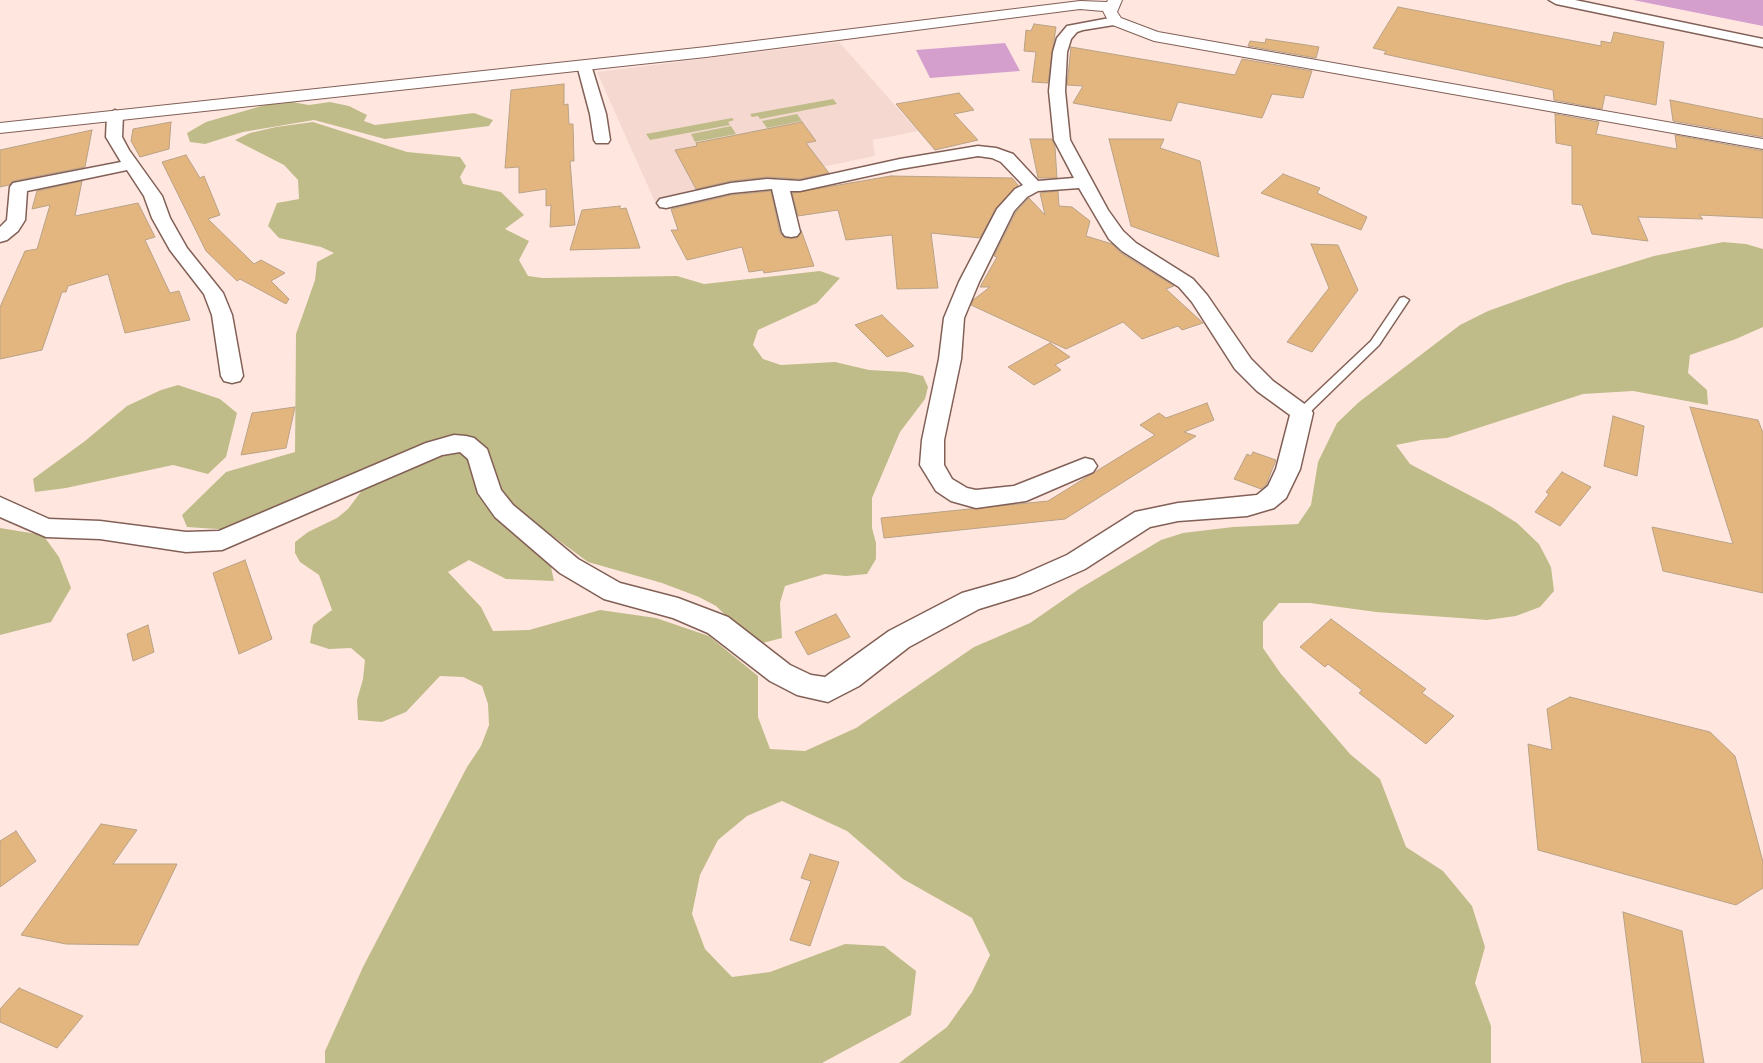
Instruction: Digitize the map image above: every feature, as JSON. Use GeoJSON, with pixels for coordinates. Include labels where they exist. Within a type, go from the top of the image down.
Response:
{"type":"FeatureCollection","features":[{"type":"Feature","properties":{"kind":"street"},"geometry":{"type":"LineString","coordinates":[[1556,0],[1763,43]]}},
{"type":"Feature","properties":{"kind":"street"},"geometry":{"type":"LineString","coordinates":[[0,128],[584,65],[706,55],[1080,5],[1113,9],[1154,36],[1763,144]]}},
{"type":"Feature","properties":{"kind":"street"},"geometry":{"type":"LineString","coordinates":[[0,506],[46,528],[100,530],[186,542],[222,540],[434,449],[454,443],[466,444],[479,455],[490,493],[504,511],[569,566],[613,592],[678,609],[718,625],[780,673],[807,686],[828,690],[849,677],[899,639],[971,601],[1022,586],[1076,562],[1144,519],[1178,512],[1247,507],[1265,502],[1277,492],[1288,469],[1302,413],[1265,386],[1244,364],[1200,299],[1186,283],[1128,247],[1116,235],[1084,182],[1062,140],[1056,91],[1060,52],[1064,38],[1072,29],[1113,9]]}},
{"type":"Feature","properties":{"kind":"street"},"geometry":{"type":"LineString","coordinates":[[584,65],[598,114],[602,140]]}},
{"type":"Feature","properties":{"kind":"street"},"geometry":{"type":"LineString","coordinates":[[115,115],[114,137],[129,165],[153,196],[161,218],[179,250],[213,293],[222,315],[232,376]]}},
{"type":"Feature","properties":{"kind":"street"},"geometry":{"type":"LineString","coordinates":[[666,203],[731,188],[767,184],[800,186],[900,164],[985,151],[996,153],[1014,163],[1034,186]]}},
{"type":"Feature","properties":{"kind":"street"},"geometry":{"type":"LineString","coordinates":[[0,236],[12,227],[16,220],[19,187],[129,165]]}},
{"type":"Feature","properties":{"kind":"street"},"geometry":{"type":"LineString","coordinates":[[1084,182],[1034,186],[1021,193],[1006,209],[969,282],[954,318],[950,359],[933,440],[932,465],[944,485],[960,495],[976,499],[1017,495],[1085,466]]}},
{"type":"Feature","properties":{"kind":"street"},"geometry":{"type":"LineString","coordinates":[[780,186],[791,232]]}},
{"type":"Feature","properties":{"kind":"lane"},"geometry":{"type":"LineString","coordinates":[[1302,413],[1375,343],[1404,300]]}},
{"type":"Feature","properties":{"kind":"shaded area"},"geometry":{"type":"Polygon","coordinates":[[[1633,0],[1763,0],[1763,26],[1633,0]]]}},
{"type":"Feature","properties":{"kind":"shaded area"},"geometry":{"type":"Polygon","coordinates":[[[839,42],[918,131],[873,140],[875,156],[655,202],[597,72],[839,42]]]}},
{"type":"Feature","properties":{"kind":"shaded area"},"geometry":{"type":"Polygon","coordinates":[[[1005,43],[1020,71],[930,78],[916,50],[1005,43]]]}},
{"type":"Feature","properties":{"kind":"shaded area"},"geometry":{"type":"Polygon","coordinates":[[[833,99],[837,104],[760,119],[758,116],[752,117],[750,114],[833,99]]]}},
{"type":"Feature","properties":{"kind":"shaded area"},"geometry":{"type":"Polygon","coordinates":[[[292,102],[309,105],[330,102],[349,106],[367,115],[364,121],[375,125],[474,113],[493,120],[489,126],[385,139],[314,120],[243,132],[205,144],[190,142],[187,133],[206,122],[272,103],[292,102]]]}},
{"type":"Feature","properties":{"kind":"shaded area"},"geometry":{"type":"Polygon","coordinates":[[[797,114],[802,121],[767,128],[762,121],[797,114]]]}},
{"type":"Feature","properties":{"kind":"shaded area"},"geometry":{"type":"Polygon","coordinates":[[[732,118],[734,120],[728,122],[730,125],[650,140],[646,134],[732,118]]]}},
{"type":"Feature","properties":{"kind":"shaded area"},"geometry":{"type":"Polygon","coordinates":[[[313,122],[407,152],[460,157],[466,166],[460,177],[463,184],[501,192],[524,215],[505,229],[529,241],[519,260],[528,276],[543,278],[677,276],[704,284],[820,271],[840,278],[817,303],[758,330],[753,345],[763,359],[781,365],[835,362],[869,370],[906,372],[923,376],[928,387],[925,399],[900,432],[872,498],[872,528],[876,543],[876,559],[867,574],[846,576],[825,574],[785,586],[780,603],[782,638],[759,644],[743,632],[716,606],[699,597],[662,583],[588,562],[520,512],[502,491],[492,470],[487,449],[475,438],[457,434],[422,447],[232,530],[187,527],[182,515],[226,472],[295,452],[296,334],[315,280],[317,262],[334,253],[321,247],[279,238],[268,226],[277,203],[299,199],[298,180],[284,165],[235,140],[250,133],[276,127],[313,122]]]}},
{"type":"Feature","properties":{"kind":"shaded area"},"geometry":{"type":"Polygon","coordinates":[[[731,126],[736,134],[695,142],[691,134],[731,126]]]}},
{"type":"Feature","properties":{"kind":"shaded area"},"geometry":{"type":"Polygon","coordinates":[[[1723,242],[1746,244],[1763,249],[1763,327],[1736,339],[1690,355],[1688,373],[1707,390],[1708,405],[1633,391],[1583,394],[1447,438],[1421,440],[1396,445],[1410,464],[1490,506],[1517,523],[1539,544],[1551,567],[1554,591],[1540,607],[1516,616],[1487,620],[1376,612],[1310,603],[1279,603],[1263,622],[1263,648],[1281,674],[1350,754],[1380,779],[1406,847],[1443,871],[1472,906],[1485,947],[1475,983],[1491,1026],[1491,1063],[899,1063],[947,1027],[972,992],[990,955],[972,918],[903,879],[847,831],[782,801],[747,816],[718,840],[700,875],[692,914],[705,949],[732,977],[770,972],[845,944],[884,946],[916,971],[911,1015],[822,1063],[325,1063],[325,1051],[363,967],[467,767],[481,746],[489,725],[488,704],[482,686],[463,677],[440,676],[406,712],[382,722],[358,720],[357,700],[363,679],[365,660],[351,648],[329,649],[310,643],[313,625],[332,610],[319,575],[300,562],[295,553],[295,542],[308,532],[337,518],[348,509],[363,489],[430,455],[460,451],[472,460],[478,495],[497,516],[551,567],[554,581],[506,579],[469,560],[448,572],[481,607],[493,631],[529,630],[600,610],[656,618],[709,636],[758,676],[758,717],[770,749],[805,751],[856,728],[974,647],[1030,623],[1079,589],[1161,540],[1183,533],[1233,527],[1298,524],[1311,505],[1318,462],[1337,423],[1359,402],[1460,325],[1488,311],[1566,283],[1654,256],[1723,242]]]}},
{"type":"Feature","properties":{"kind":"shaded area"},"geometry":{"type":"Polygon","coordinates":[[[178,385],[220,399],[237,413],[226,457],[208,474],[173,465],[66,488],[35,492],[33,479],[85,441],[127,406],[161,390],[178,385]]]}},
{"type":"Feature","properties":{"kind":"shaded area"},"geometry":{"type":"Polygon","coordinates":[[[0,528],[43,535],[59,557],[71,588],[51,622],[0,635],[0,528]]]}},
{"type":"Feature","properties":{"kind":"building"},"geometry":{"type":"Polygon","coordinates":[[[1398,7],[1601,46],[1601,41],[1611,43],[1614,32],[1664,42],[1656,105],[1605,95],[1602,109],[1554,100],[1553,90],[1384,54],[1386,51],[1373,48],[1398,7]]]}},
{"type":"Feature","properties":{"kind":"building"},"geometry":{"type":"Polygon","coordinates":[[[1034,24],[1056,27],[1048,83],[1032,82],[1036,52],[1024,51],[1026,30],[1031,31],[1034,24]]]}},
{"type":"Feature","properties":{"kind":"building"},"geometry":{"type":"Polygon","coordinates":[[[1266,39],[1319,47],[1316,58],[1248,46],[1250,41],[1265,43],[1266,39]]]}},
{"type":"Feature","properties":{"kind":"building"},"geometry":{"type":"Polygon","coordinates":[[[1071,47],[1235,75],[1242,59],[1312,71],[1303,98],[1272,94],[1262,118],[1178,102],[1171,121],[1073,103],[1083,86],[1067,85],[1071,47]]]}},
{"type":"Feature","properties":{"kind":"building"},"geometry":{"type":"Polygon","coordinates":[[[564,84],[564,105],[568,104],[569,124],[573,124],[574,161],[570,161],[575,225],[550,227],[551,205],[546,206],[546,189],[519,193],[519,167],[505,168],[511,90],[564,84]]]}},
{"type":"Feature","properties":{"kind":"building"},"geometry":{"type":"Polygon","coordinates":[[[959,93],[974,110],[954,114],[978,140],[935,150],[896,104],[959,93]]]}},
{"type":"Feature","properties":{"kind":"building"},"geometry":{"type":"Polygon","coordinates":[[[1670,100],[1763,119],[1763,137],[1673,121],[1670,100]]]}},
{"type":"Feature","properties":{"kind":"building"},"geometry":{"type":"Polygon","coordinates":[[[1555,114],[1599,122],[1596,134],[1677,149],[1675,135],[1763,151],[1763,218],[1699,215],[1703,219],[1638,217],[1648,241],[1592,234],[1582,205],[1572,204],[1572,146],[1556,143],[1555,114]]]}},
{"type":"Feature","properties":{"kind":"building"},"geometry":{"type":"Polygon","coordinates":[[[171,122],[169,149],[140,157],[131,141],[133,129],[171,122]]]}},
{"type":"Feature","properties":{"kind":"building"},"geometry":{"type":"Polygon","coordinates":[[[802,122],[816,141],[806,143],[829,173],[800,179],[767,177],[731,181],[696,189],[675,150],[697,146],[696,143],[802,122]]]}},
{"type":"Feature","properties":{"kind":"building"},"geometry":{"type":"Polygon","coordinates":[[[92,130],[85,167],[13,181],[9,185],[0,187],[0,150],[92,130]]]}},
{"type":"Feature","properties":{"kind":"building"},"geometry":{"type":"Polygon","coordinates":[[[1030,139],[1052,139],[1055,147],[1057,178],[1038,178],[1030,139]]]}},
{"type":"Feature","properties":{"kind":"building"},"geometry":{"type":"Polygon","coordinates":[[[1109,139],[1164,139],[1160,148],[1200,161],[1219,257],[1131,226],[1109,139]]]}},
{"type":"Feature","properties":{"kind":"building"},"geometry":{"type":"Polygon","coordinates":[[[186,155],[200,178],[204,176],[220,215],[208,219],[254,264],[261,260],[285,273],[271,281],[289,299],[286,304],[240,279],[237,281],[206,251],[162,162],[186,155]]]}},
{"type":"Feature","properties":{"kind":"building"},"geometry":{"type":"Polygon","coordinates":[[[1283,174],[1320,188],[1317,193],[1367,217],[1361,230],[1261,193],[1283,174]]]}},
{"type":"Feature","properties":{"kind":"building"},"geometry":{"type":"Polygon","coordinates":[[[891,176],[1012,178],[1018,185],[996,208],[980,238],[931,233],[938,288],[897,289],[892,235],[846,240],[838,210],[798,216],[792,193],[891,176]]]}},
{"type":"Feature","properties":{"kind":"building"},"geometry":{"type":"Polygon","coordinates":[[[82,181],[75,216],[138,203],[155,237],[145,240],[170,293],[179,291],[190,320],[125,333],[108,274],[68,286],[66,292],[62,292],[42,350],[0,359],[0,307],[25,251],[37,249],[50,205],[32,209],[37,191],[82,181]]]}},
{"type":"Feature","properties":{"kind":"building"},"geometry":{"type":"Polygon","coordinates":[[[771,191],[780,233],[785,238],[797,238],[801,230],[814,266],[764,273],[763,270],[749,272],[742,247],[687,260],[671,230],[678,230],[671,209],[731,195],[771,191]]]}},
{"type":"Feature","properties":{"kind":"building"},"geometry":{"type":"Polygon","coordinates":[[[1058,191],[1059,206],[1072,207],[1090,221],[1086,236],[1112,244],[1121,253],[1174,286],[1166,289],[1203,323],[1182,330],[1178,326],[1142,339],[1123,322],[1066,349],[971,305],[973,300],[990,287],[980,287],[997,257],[994,256],[1016,212],[1029,198],[1045,215],[1040,193],[1058,191]]]}},
{"type":"Feature","properties":{"kind":"building"},"geometry":{"type":"Polygon","coordinates":[[[620,206],[620,209],[626,208],[640,248],[570,250],[582,210],[620,206]]]}},
{"type":"Feature","properties":{"kind":"building"},"geometry":{"type":"Polygon","coordinates":[[[1311,244],[1338,245],[1358,290],[1312,352],[1287,342],[1329,288],[1311,244]]]}},
{"type":"Feature","properties":{"kind":"building"},"geometry":{"type":"Polygon","coordinates":[[[882,315],[914,346],[887,357],[855,325],[882,315]]]}},
{"type":"Feature","properties":{"kind":"building"},"geometry":{"type":"Polygon","coordinates":[[[1050,343],[1070,357],[1055,365],[1061,370],[1034,385],[1008,367],[1050,343]]]}},
{"type":"Feature","properties":{"kind":"building"},"geometry":{"type":"Polygon","coordinates":[[[1207,403],[1214,420],[1184,432],[1196,436],[1065,519],[884,538],[881,518],[1048,501],[1155,435],[1140,425],[1159,413],[1166,418],[1207,403]]]}},
{"type":"Feature","properties":{"kind":"building"},"geometry":{"type":"Polygon","coordinates":[[[295,407],[286,448],[241,455],[252,413],[295,407]]]}},
{"type":"Feature","properties":{"kind":"building"},"geometry":{"type":"Polygon","coordinates":[[[1690,407],[1758,420],[1763,433],[1763,593],[1663,571],[1652,527],[1733,544],[1690,407]]]}},
{"type":"Feature","properties":{"kind":"building"},"geometry":{"type":"Polygon","coordinates":[[[1613,416],[1644,426],[1637,476],[1604,466],[1613,416]]]}},
{"type":"Feature","properties":{"kind":"building"},"geometry":{"type":"Polygon","coordinates":[[[1253,452],[1276,460],[1266,485],[1261,489],[1234,479],[1247,454],[1251,456],[1253,452]]]}},
{"type":"Feature","properties":{"kind":"building"},"geometry":{"type":"Polygon","coordinates":[[[1562,472],[1591,487],[1560,526],[1535,512],[1549,494],[1546,492],[1562,472]]]}},
{"type":"Feature","properties":{"kind":"building"},"geometry":{"type":"Polygon","coordinates":[[[245,560],[272,639],[239,654],[213,573],[245,560]]]}},
{"type":"Feature","properties":{"kind":"building"},"geometry":{"type":"Polygon","coordinates":[[[836,614],[850,637],[808,655],[795,632],[836,614]]]}},
{"type":"Feature","properties":{"kind":"building"},"geometry":{"type":"Polygon","coordinates":[[[1331,619],[1426,689],[1422,693],[1454,716],[1426,744],[1359,693],[1362,690],[1328,664],[1325,667],[1300,647],[1331,619]]]}},
{"type":"Feature","properties":{"kind":"building"},"geometry":{"type":"Polygon","coordinates":[[[148,625],[154,652],[133,661],[127,634],[148,625]]]}},
{"type":"Feature","properties":{"kind":"building"},"geometry":{"type":"Polygon","coordinates":[[[1570,697],[1710,732],[1735,756],[1763,862],[1763,888],[1736,905],[1538,850],[1528,744],[1552,750],[1547,709],[1570,697]]]}},
{"type":"Feature","properties":{"kind":"building"},"geometry":{"type":"Polygon","coordinates":[[[101,824],[137,830],[113,864],[177,864],[138,945],[66,944],[21,935],[101,824]]]}},
{"type":"Feature","properties":{"kind":"building"},"geometry":{"type":"Polygon","coordinates":[[[16,831],[36,861],[0,887],[0,841],[16,831]]]}},
{"type":"Feature","properties":{"kind":"building"},"geometry":{"type":"Polygon","coordinates":[[[810,854],[839,862],[810,946],[790,940],[811,881],[801,878],[810,854]]]}},
{"type":"Feature","properties":{"kind":"building"},"geometry":{"type":"Polygon","coordinates":[[[1623,912],[1682,931],[1704,1063],[1642,1063],[1623,912]]]}},
{"type":"Feature","properties":{"kind":"building"},"geometry":{"type":"Polygon","coordinates":[[[19,988],[83,1016],[57,1048],[0,1022],[0,1009],[19,988]]]}}]}
